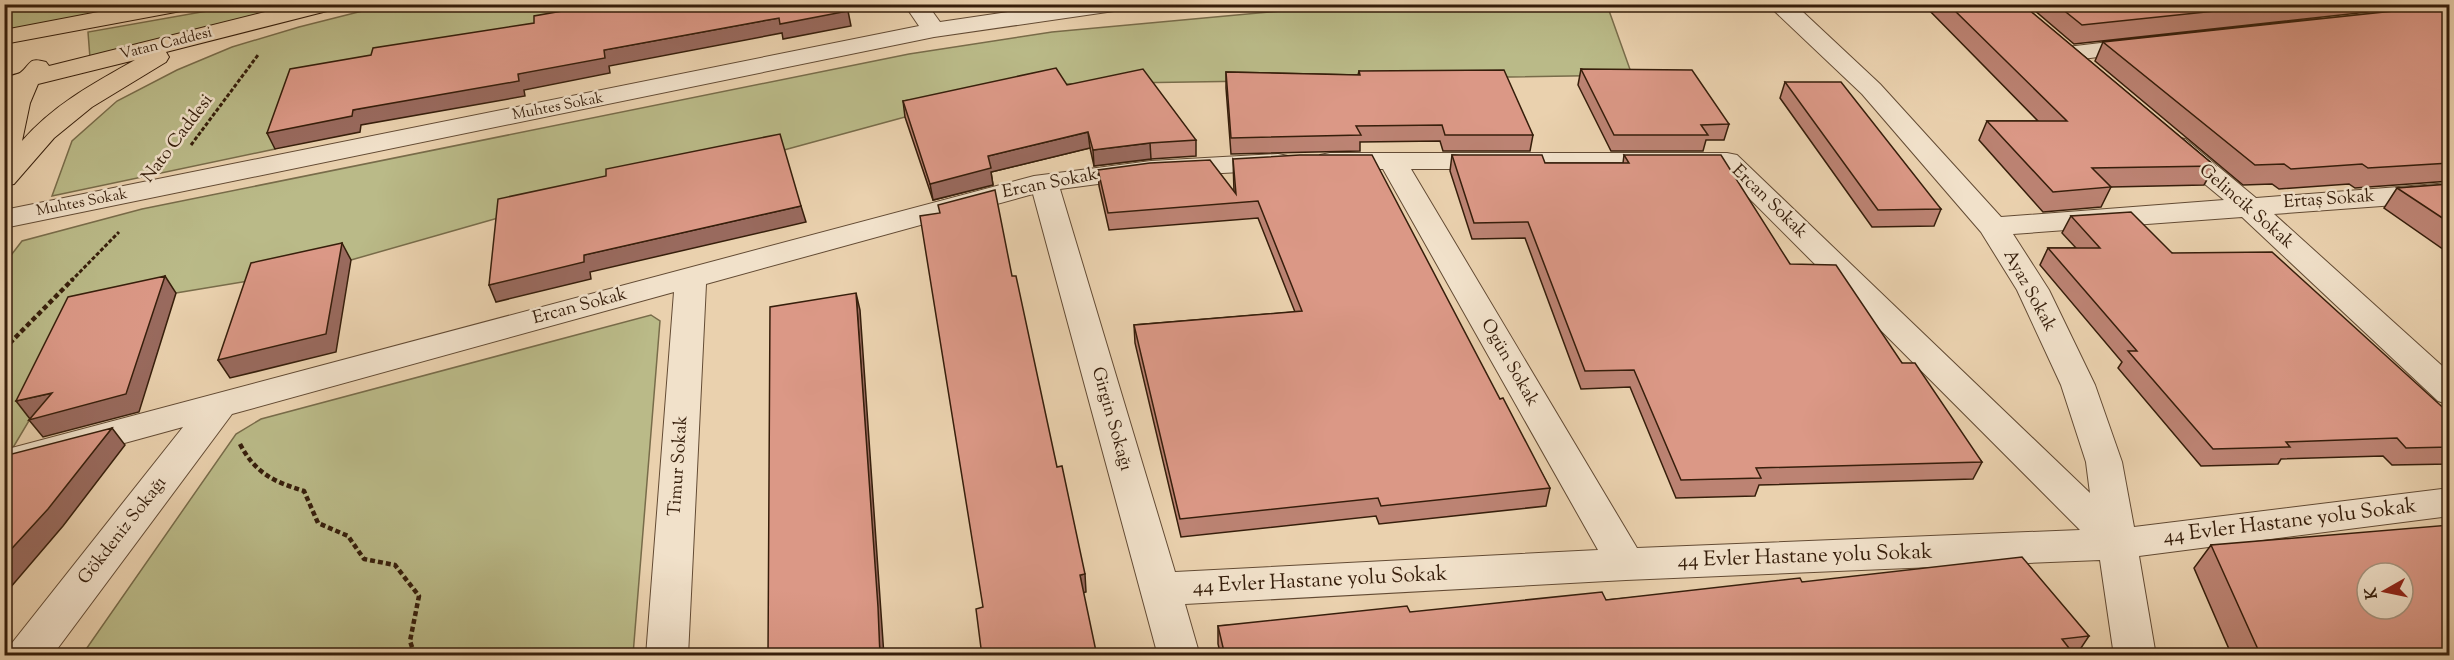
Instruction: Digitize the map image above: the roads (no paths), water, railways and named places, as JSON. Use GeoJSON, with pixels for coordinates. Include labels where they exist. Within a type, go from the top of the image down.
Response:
{"type":"FeatureCollection","features":[{"type":"Feature","properties":{"kind":"main road","name":"Vatan Caddesi"},"geometry":{"type":"LineString","coordinates":[[4,37],[181,4]]}},
{"type":"Feature","properties":{"kind":"main road","name":"Vatan Caddesi"},"geometry":{"type":"LineString","coordinates":[[15,83],[327,4]]}},
{"type":"Feature","properties":{"kind":"main road"},"geometry":{"type":"LineString","coordinates":[[4,172],[15,83],[39,64],[47,49],[44,40],[32,32]]}},
{"type":"Feature","properties":{"kind":"main road"},"geometry":{"type":"LineString","coordinates":[[4,178],[44,132],[83,101],[192,38]]}},
{"type":"Feature","properties":{"kind":"street"},"geometry":{"type":"LineString","coordinates":[[915,4],[934,30]]}},
{"type":"Feature","properties":{"kind":"street","name":"Muhtes Sokak"},"geometry":{"type":"LineString","coordinates":[[4,219],[934,30],[1114,4]]}},
{"type":"Feature","properties":{"kind":"street","name":"Ayaz Sokak"},"geometry":{"type":"LineString","coordinates":[[1778,4],[1795,17],[1871,89],[1993,227],[2032,290],[2078,385],[2104,462],[2135,656]]}},
{"type":"Feature","properties":{"kind":"street"},"geometry":{"type":"LineString","coordinates":[[2094,76],[2059,47],[2171,42]]}},
{"type":"Feature","properties":{"kind":"street","name":"Gelincik Sokak"},"geometry":{"type":"LineString","coordinates":[[2157,130],[2248,206],[2450,393]]}},
{"type":"Feature","properties":{"kind":"street","name":"Ercan Sokak"},"geometry":{"type":"LineString","coordinates":[[4,464],[227,420],[691,277],[1044,182],[1084,175],[1225,164],[1392,161],[1727,161],[2118,544]]}},
{"type":"Feature","properties":{"kind":"street","name":"Ogün Sokak"},"geometry":{"type":"LineString","coordinates":[[1392,161],[1626,564]]}},
{"type":"Feature","properties":{"kind":"street","name":"Girgin Sokağı"},"geometry":{"type":"LineString","coordinates":[[1044,182],[1179,656]]}},
{"type":"Feature","properties":{"kind":"street","name":"Ertaş Sokak"},"geometry":{"type":"LineString","coordinates":[[1993,227],[2450,192]]}},
{"type":"Feature","properties":{"kind":"street","name":"Timur Sokak"},"geometry":{"type":"LineString","coordinates":[[667,656],[691,277]]}},
{"type":"Feature","properties":{"kind":"street","name":"Gökdeniz Sokağı"},"geometry":{"type":"LineString","coordinates":[[27,656],[227,420]]}},
{"type":"Feature","properties":{"kind":"street","name":"44 Evler Hastane yolu Sokak"},"geometry":{"type":"LineString","coordinates":[[1159,589],[1626,564],[2118,544],[2450,502]]}},
{"type":"Feature","properties":{"kind":"waterway"},"geometry":{"type":"LineString","coordinates":[[4,11],[35,4]]}}]}
